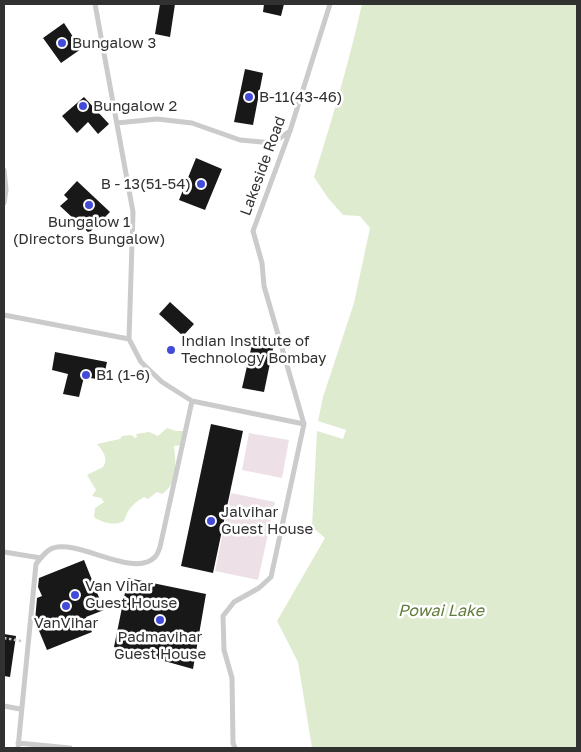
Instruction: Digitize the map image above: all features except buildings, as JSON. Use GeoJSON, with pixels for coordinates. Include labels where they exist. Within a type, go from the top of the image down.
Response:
{"type":"FeatureCollection","features":[{"type":"Feature","properties":{"kind":"lane"},"geometry":{"type":"LineString","coordinates":[[95,4],[133,212],[129,339],[141,362],[162,382],[192,401],[304,424]]}},
{"type":"Feature","properties":{"kind":"lane","name":"Lakeside Road"},"geometry":{"type":"LineString","coordinates":[[235,748],[233,743],[232,678],[224,650],[223,616],[234,602],[259,588],[271,577],[304,424],[264,286],[262,263],[253,231],[290,131],[330,4]]}},
{"type":"Feature","properties":{"kind":"lane"},"geometry":{"type":"LineString","coordinates":[[117,123],[157,119],[192,123],[240,140],[273,143],[290,131]]}},
{"type":"Feature","properties":{"kind":"lane"},"geometry":{"type":"LineString","coordinates":[[4,170],[6,190],[4,203]]}},
{"type":"Feature","properties":{"kind":"lane"},"geometry":{"type":"LineString","coordinates":[[4,315],[129,339]]}},
{"type":"Feature","properties":{"kind":"lane"},"geometry":{"type":"LineString","coordinates":[[70,748],[18,745],[20,709],[36,564],[51,548],[69,546],[132,563],[147,562],[155,557],[160,547],[192,401]]}},
{"type":"Feature","properties":{"kind":"lane"},"geometry":{"type":"LineString","coordinates":[[4,552],[41,558]]}},
{"type":"Feature","properties":{"kind":"lane"},"geometry":{"type":"LineString","coordinates":[[4,706],[20,709]]}},
{"type":"Feature","properties":{"kind":"path"},"geometry":{"type":"LineString","coordinates":[[4,638],[28,642]]}},
{"type":"Feature","properties":{"kind":"shaded area"},"geometry":{"type":"Polygon","coordinates":[[[249,433],[289,440],[282,478],[242,470],[249,433]]]}},
{"type":"Feature","properties":{"kind":"shaded area"},"geometry":{"type":"Polygon","coordinates":[[[231,493],[275,502],[258,580],[215,571],[231,493]]]}},
{"type":"Feature","properties":{"kind":"water","name":"Powai Lake"},"geometry":{"type":"Polygon","coordinates":[[[362,4],[577,4],[577,748],[312,748],[298,662],[277,621],[325,538],[312,527],[317,431],[343,439],[346,430],[318,421],[323,397],[354,303],[370,228],[360,216],[343,215],[328,198],[314,177],[340,91],[362,4]]]}},
{"type":"Feature","properties":{"kind":"water"},"geometry":{"type":"Polygon","coordinates":[[[167,428],[184,431],[182,445],[174,446],[175,472],[171,485],[167,490],[162,494],[157,492],[148,499],[144,497],[131,507],[124,521],[120,523],[109,523],[94,517],[95,508],[104,502],[101,498],[92,496],[96,490],[87,475],[103,467],[105,464],[105,455],[97,444],[120,439],[122,436],[131,435],[135,438],[137,437],[136,434],[149,432],[158,436],[167,428]]]}},
{"type":"Feature","properties":{"kind":"place","name":"Bungalow 3"},"geometry":{"type":"Point","coordinates":[62,43]}},
{"type":"Feature","properties":{"kind":"place","name":"B-11(43-46)"},"geometry":{"type":"Point","coordinates":[249,97]}},
{"type":"Feature","properties":{"kind":"place","name":"Bungalow 2"},"geometry":{"type":"Point","coordinates":[83,106]}},
{"type":"Feature","properties":{"kind":"place","name":"B - 13(51-54)"},"geometry":{"type":"Point","coordinates":[201,184]}},
{"type":"Feature","properties":{"kind":"place","name":"Bungalow 1 (Directors Bungalow)"},"geometry":{"type":"Point","coordinates":[89,205]}},
{"type":"Feature","properties":{"kind":"place","name":"Indian Institute of Technology Bombay"},"geometry":{"type":"Point","coordinates":[171,350]}},
{"type":"Feature","properties":{"kind":"place","name":"B1 (1-6)"},"geometry":{"type":"Point","coordinates":[86,375]}},
{"type":"Feature","properties":{"kind":"place","name":"Jalvihar Guest House"},"geometry":{"type":"Point","coordinates":[211,521]}},
{"type":"Feature","properties":{"kind":"place","name":"Van Vihar Guest House"},"geometry":{"type":"Point","coordinates":[75,595]}},
{"type":"Feature","properties":{"kind":"place","name":"VanVihar"},"geometry":{"type":"Point","coordinates":[66,606]}},
{"type":"Feature","properties":{"kind":"place","name":"Padmavihar Guest House"},"geometry":{"type":"Point","coordinates":[160,620]}}]}
